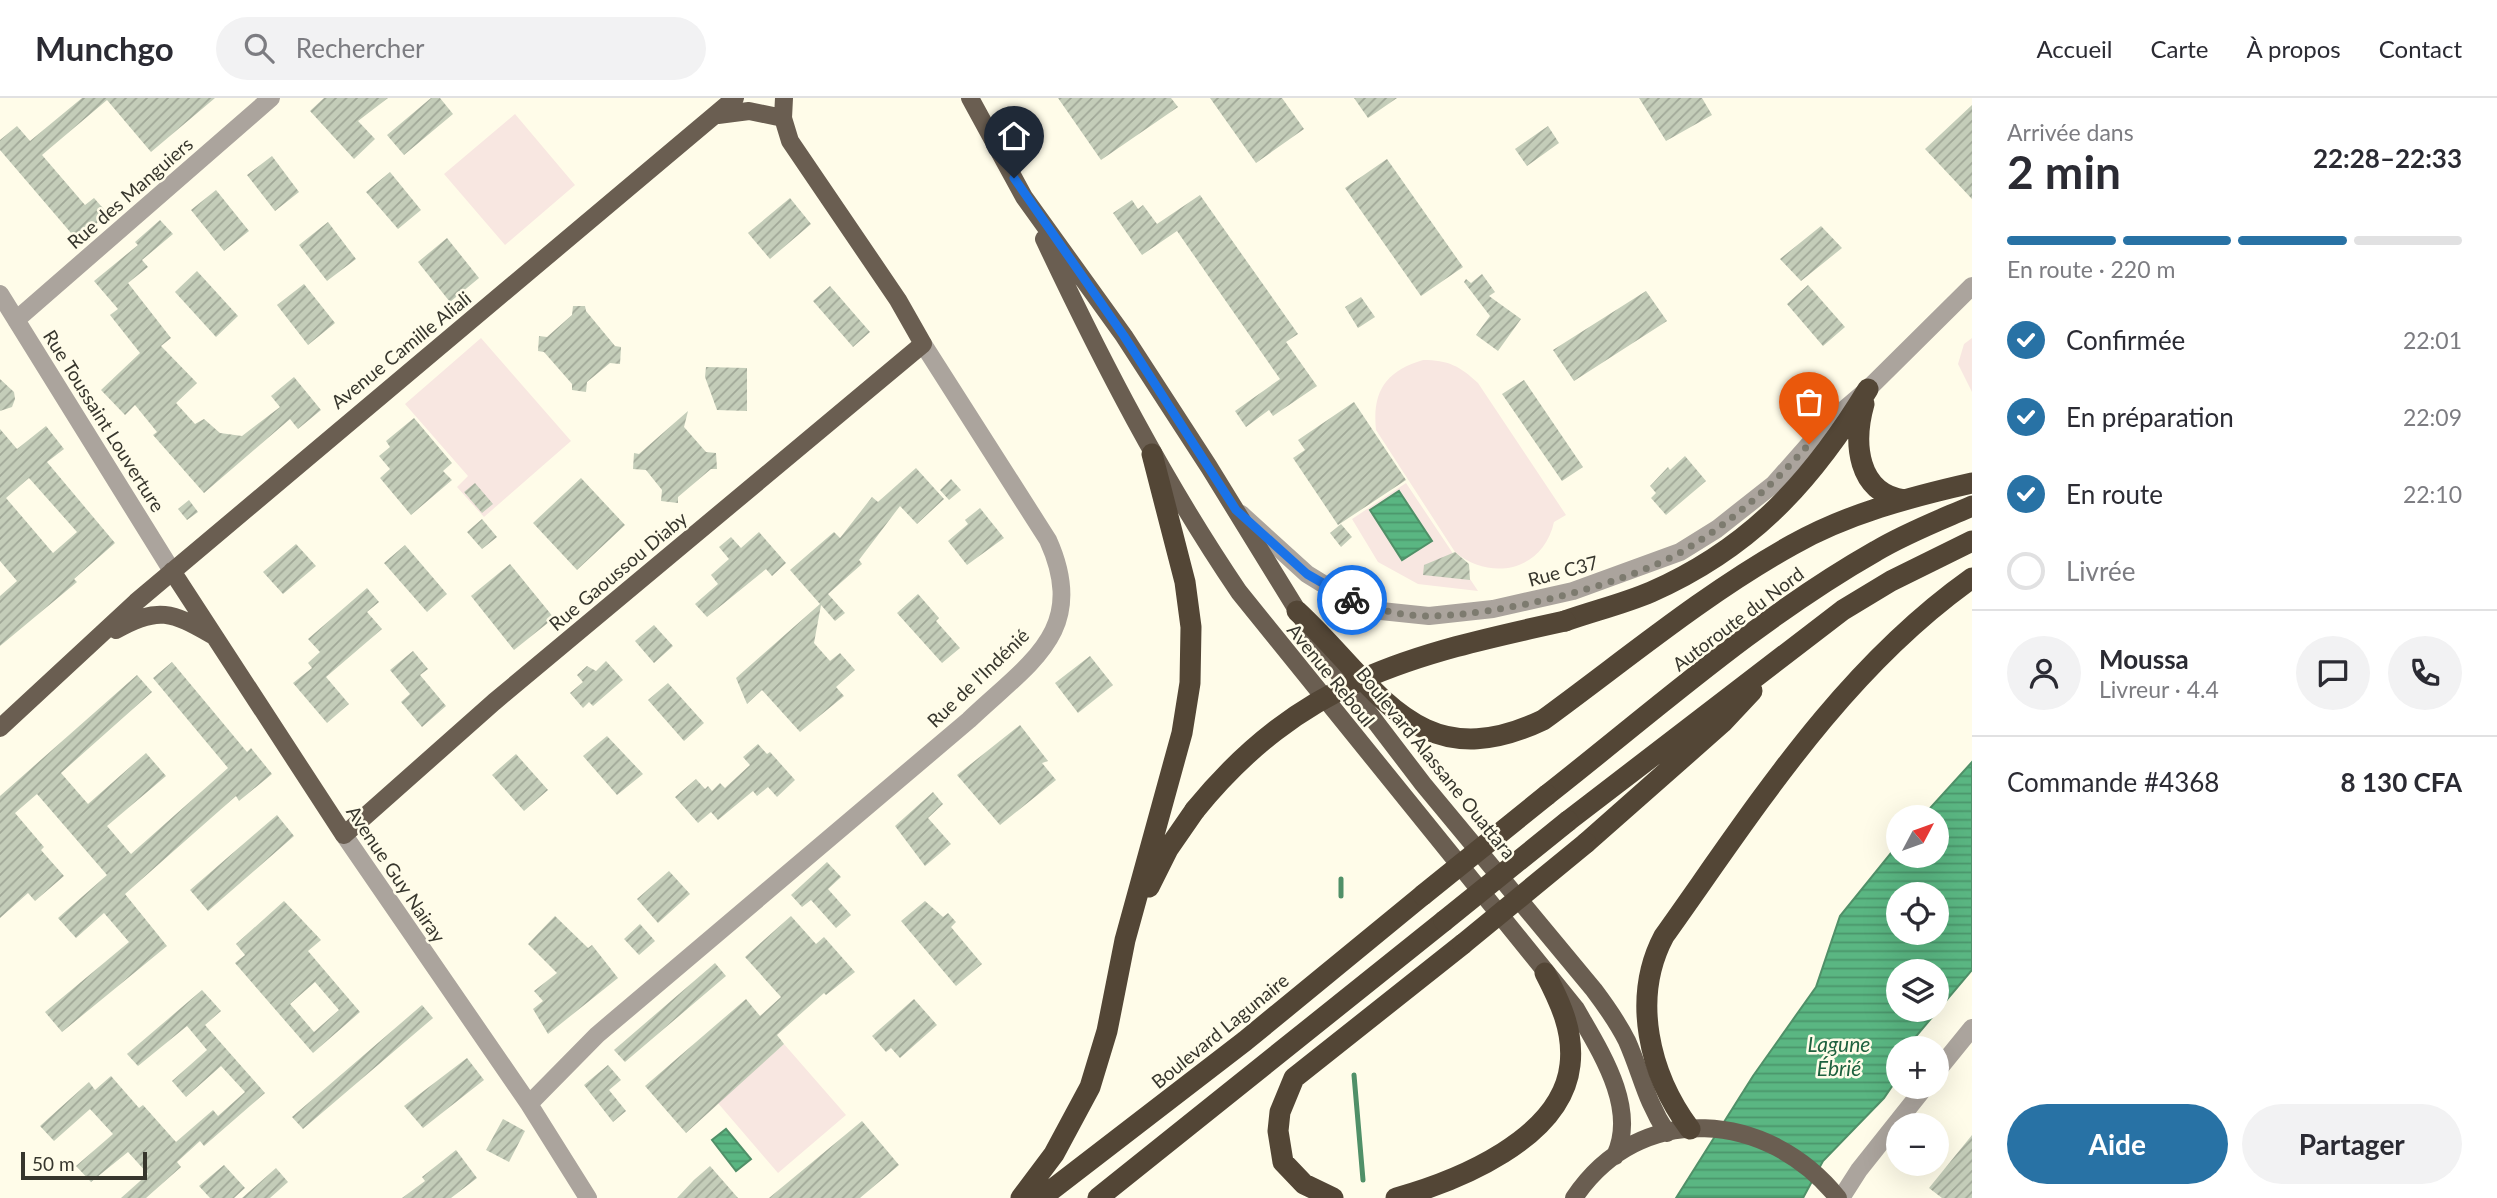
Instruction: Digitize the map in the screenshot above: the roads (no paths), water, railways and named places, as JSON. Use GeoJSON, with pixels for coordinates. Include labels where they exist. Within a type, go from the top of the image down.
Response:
{"type":"FeatureCollection","features":[{"type":"Feature","properties":{"kind":"highway"},"geometry":{"type":"LineString","coordinates":[[1125,940],[1168,849],[1224,775],[1263,737],[1302,710],[1361,678],[1404,662],[1565,621],[1649,593],[1694,571],[1740,541],[1814,471],[1868,389]]}},
{"type":"Feature","properties":{"kind":"highway"},"geometry":{"type":"LineString","coordinates":[[1868,389],[1861,413],[1860,434],[1864,473],[1875,489],[1887,498],[1904,500]]}},
{"type":"Feature","properties":{"kind":"highway"},"geometry":{"type":"LineString","coordinates":[[1021,1198],[1054,1154],[1090,1087],[1107,1031],[1125,940],[1182,733],[1190,683],[1191,627],[1185,582],[1152,454]]}},
{"type":"Feature","properties":{"kind":"highway"},"geometry":{"type":"LineString","coordinates":[[1297,611],[1331,642],[1369,687],[1420,728],[1457,739],[1489,739],[1517,733],[1544,720],[1740,578],[1791,545],[1853,516],[1972,483]]}},
{"type":"Feature","properties":{"kind":"highway","name":"Autoroute du Nord"},"geometry":{"type":"LineString","coordinates":[[1423,895],[1769,621],[1877,550],[1972,506]]}},
{"type":"Feature","properties":{"kind":"highway"},"geometry":{"type":"LineString","coordinates":[[1098,1198],[1568,821],[1794,646],[1891,581],[1972,541]]}},
{"type":"Feature","properties":{"kind":"highway"},"geometry":{"type":"LineString","coordinates":[[1701,1128],[1664,1088],[1647,1028],[1646,992],[1653,956],[1808,734],[1890,645],[1938,601],[1972,578]]}},
{"type":"Feature","properties":{"kind":"highway"},"geometry":{"type":"LineString","coordinates":[[1333,1198],[1304,1184],[1283,1162],[1278,1131],[1279,1112],[1294,1078],[1586,843],[1722,723],[1794,646]]}},
{"type":"Feature","properties":{"kind":"highway","name":"Boulevard Lagunaire"},"geometry":{"type":"LineString","coordinates":[[1041,1198],[1245,1041],[1423,895]]}},
{"type":"Feature","properties":{"kind":"highway"},"geometry":{"type":"LineString","coordinates":[[1396,1198],[1443,1185],[1475,1171],[1504,1152],[1554,1105],[1568,1078],[1571,1047],[1560,1002],[1545,973]]}},
{"type":"Feature","properties":{"kind":"main road","name":"Avenue Camille Aliali"},"geometry":{"type":"LineString","coordinates":[[0,728],[172,571],[735,98]]}},
{"type":"Feature","properties":{"kind":"main road","name":"Rue de l'Indénié"},"geometry":{"type":"LineString","coordinates":[[784,98],[783,118],[800,156],[898,300],[923,344]]}},
{"type":"Feature","properties":{"kind":"main road","name":"Boulevard Alassane Ouattara"},"geometry":{"type":"LineString","coordinates":[[970,98],[1024,197],[1124,336],[1236,510],[1326,657],[1391,744],[1594,990],[1628,1043],[1650,1106],[1667,1133]]}},
{"type":"Feature","properties":{"kind":"main road"},"geometry":{"type":"LineString","coordinates":[[715,115],[749,110],[783,118]]}},
{"type":"Feature","properties":{"kind":"main road","name":"Avenue Reboul"},"geometry":{"type":"LineString","coordinates":[[1024,197],[1098,352],[1152,454],[1239,592],[1576,1009],[1603,1055],[1618,1099],[1623,1139],[1615,1156]]}},
{"type":"Feature","properties":{"kind":"main road","name":"Rue Gaoussou Diaby"},"geometry":{"type":"LineString","coordinates":[[344,835],[494,702],[923,344]]}},
{"type":"Feature","properties":{"kind":"main road","name":"Avenue Guy Nairay"},"geometry":{"type":"LineString","coordinates":[[172,571],[344,835]]}},
{"type":"Feature","properties":{"kind":"main road","name":"Avenue Camille Aliali"},"geometry":{"type":"LineString","coordinates":[[97,640],[134,619],[155,614],[177,615],[215,637]]}},
{"type":"Feature","properties":{"kind":"main road"},"geometry":{"type":"LineString","coordinates":[[1574,1198],[1597,1171],[1637,1143],[1667,1133],[1701,1128],[1746,1133],[1767,1140],[1798,1157],[1840,1198]]}},
{"type":"Feature","properties":{"kind":"street","name":"Rue des Manguiers"},"geometry":{"type":"LineString","coordinates":[[16,320],[271,98]]}},
{"type":"Feature","properties":{"kind":"street","name":"Rue C37"},"geometry":{"type":"LineString","coordinates":[[1236,510],[1307,574],[1346,598],[1381,611],[1429,616],[1493,609],[1573,591],[1680,552],[1717,529],[1774,484],[1827,424],[1868,389],[1972,286]]}},
{"type":"Feature","properties":{"kind":"street","name":"Rue Toussaint Louverture"},"geometry":{"type":"LineString","coordinates":[[0,294],[172,571]]}},
{"type":"Feature","properties":{"kind":"street","name":"Rue de l'Indénié"},"geometry":{"type":"LineString","coordinates":[[529,1104],[597,1035],[969,720],[1047,642],[1060,622],[1064,596],[1060,568],[1048,540],[923,344]]}},
{"type":"Feature","properties":{"kind":"street","name":"Avenue Guy Nairay"},"geometry":{"type":"LineString","coordinates":[[344,835],[529,1104],[588,1198]]}},
{"type":"Feature","properties":{"kind":"street"},"geometry":{"type":"LineString","coordinates":[[1949,1056],[1972,1028]]}},
{"type":"Feature","properties":{"kind":"street"},"geometry":{"type":"LineString","coordinates":[[1840,1198],[1915,1099]]}},
{"type":"Feature","properties":{"kind":"water"},"geometry":{"type":"Polygon","coordinates":[[[1399,491],[1432,541],[1402,560],[1370,510],[1399,491]]]}},
{"type":"Feature","properties":{"kind":"water","name":"Lagune Ébrié"},"geometry":{"type":"Polygon","coordinates":[[[1972,762],[1972,970],[1949,997],[1949,959],[1886,959],[1886,1022],[1928,1022],[1916,1036],[1886,1036],[1886,1095],[1823,1161],[1803,1198],[1676,1198],[1753,1076],[1816,987],[1840,916],[1886,859],[1886,868],[1950,868],[1950,805],[1933,805],[1972,762]]]}},
{"type":"Feature","properties":{"kind":"water"},"geometry":{"type":"Polygon","coordinates":[[[726,1129],[751,1159],[736,1171],[712,1140],[726,1129]]]}},
{"type":"Feature","properties":{"kind":"waterway"},"geometry":{"type":"LineString","coordinates":[[1341,879],[1341,896]]}},
{"type":"Feature","properties":{"kind":"waterway"},"geometry":{"type":"LineString","coordinates":[[1354,1075],[1363,1180]]}}]}
